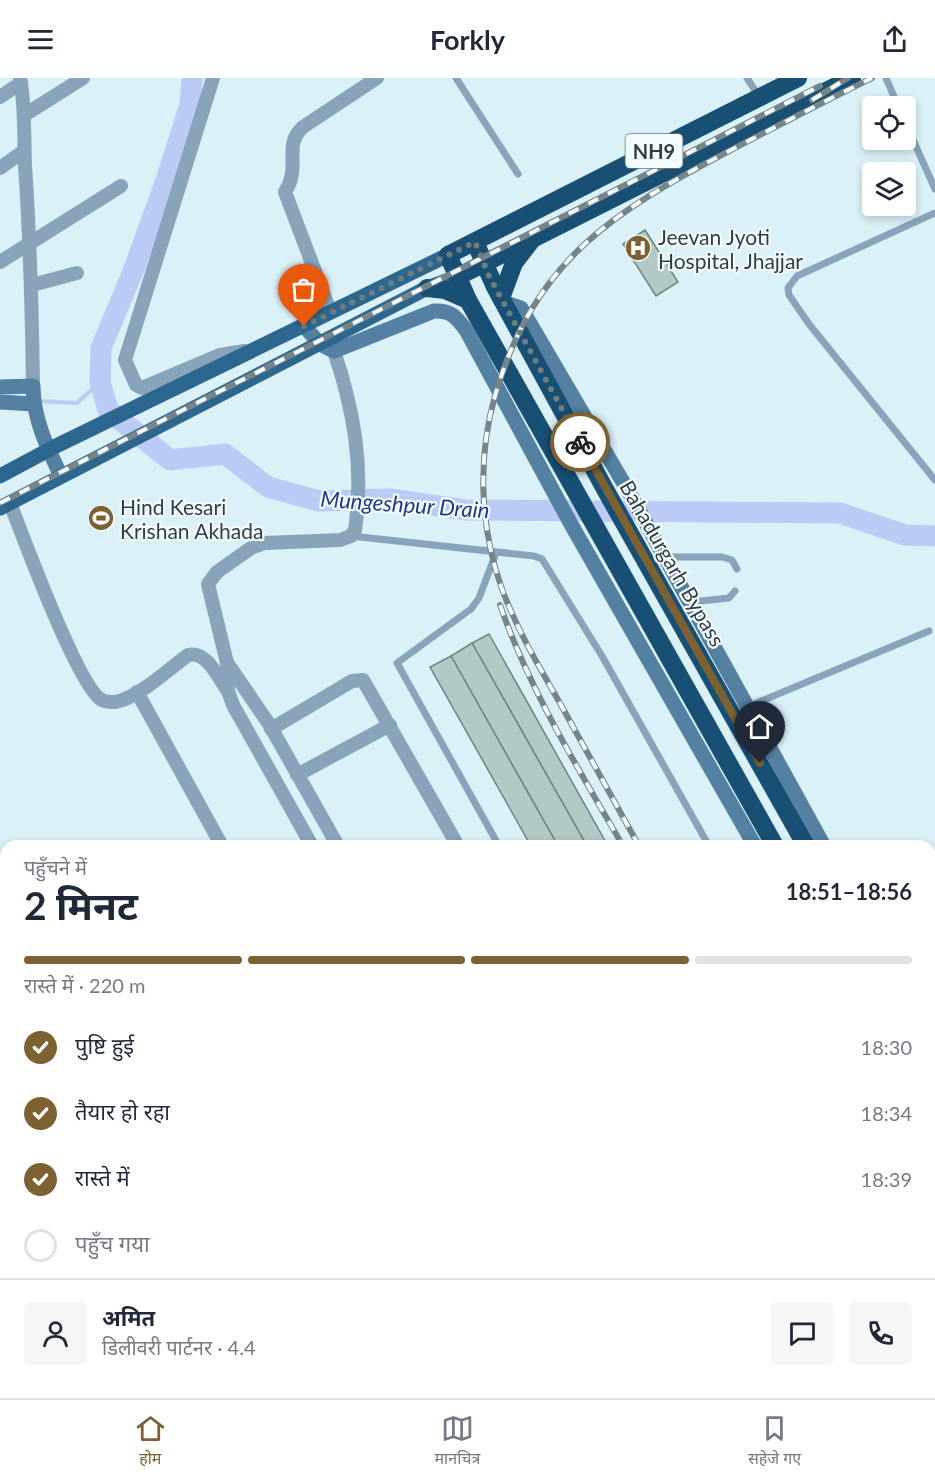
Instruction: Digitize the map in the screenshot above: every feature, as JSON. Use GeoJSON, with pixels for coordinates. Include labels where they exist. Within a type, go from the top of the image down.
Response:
{"type":"FeatureCollection","features":[{"type":"Feature","properties":{"kind":"highway","name":"NH9"},"geometry":{"type":"LineString","coordinates":[[448,255],[798,78]]}},
{"type":"Feature","properties":{"kind":"highway","name":"NH9"},"geometry":{"type":"LineString","coordinates":[[483,264],[852,78]]}},
{"type":"Feature","properties":{"kind":"highway"},"geometry":{"type":"LineString","coordinates":[[502,300],[514,263],[534,237]]}},
{"type":"Feature","properties":{"kind":"highway","name":"Bahadurgarh Bypass"},"geometry":{"type":"LineString","coordinates":[[475,242],[483,264],[606,491],[803,840]]}},
{"type":"Feature","properties":{"kind":"highway"},"geometry":{"type":"LineString","coordinates":[[448,255],[468,300],[772,840]]}},
{"type":"Feature","properties":{"kind":"highway"},"geometry":{"type":"LineString","coordinates":[[457,277],[483,264]]}},
{"type":"Feature","properties":{"kind":"highway"},"geometry":{"type":"LineString","coordinates":[[427,288],[445,290],[468,300]]}},
{"type":"Feature","properties":{"kind":"main road"},"geometry":{"type":"LineString","coordinates":[[0,476],[52,448],[448,255]]}},
{"type":"Feature","properties":{"kind":"main road"},"geometry":{"type":"LineString","coordinates":[[5,505],[427,288],[457,277]]}},
{"type":"Feature","properties":{"kind":"main road"},"geometry":{"type":"LineString","coordinates":[[502,300],[521,308],[630,494],[822,840]]}},
{"type":"Feature","properties":{"kind":"main road"},"geometry":{"type":"LineString","coordinates":[[304,326],[320,344],[334,351],[434,311],[443,310],[455,315],[466,330],[572,526],[752,840]]}},
{"type":"Feature","properties":{"kind":"main road"},"geometry":{"type":"LineString","coordinates":[[0,387],[33,394]]}},
{"type":"Feature","properties":{"kind":"main road"},"geometry":{"type":"LineString","coordinates":[[0,402],[33,394]]}},
{"type":"Feature","properties":{"kind":"main road"},"geometry":{"type":"LineString","coordinates":[[33,394],[63,475]]}},
{"type":"Feature","properties":{"kind":"street"},"geometry":{"type":"LineString","coordinates":[[26,114],[83,78]]}},
{"type":"Feature","properties":{"kind":"street"},"geometry":{"type":"LineString","coordinates":[[213,78],[125,360],[136,386],[144,388],[220,355],[254,349]]}},
{"type":"Feature","properties":{"kind":"street"},"geometry":{"type":"LineString","coordinates":[[330,311],[285,192],[292,182],[295,168],[293,142],[295,134],[303,127],[377,78]]}},
{"type":"Feature","properties":{"kind":"street"},"geometry":{"type":"LineString","coordinates":[[20,80],[26,114],[24,151],[32,285],[33,394]]}},
{"type":"Feature","properties":{"kind":"street"},"geometry":{"type":"LineString","coordinates":[[0,97],[20,80]]}},
{"type":"Feature","properties":{"kind":"street"},"geometry":{"type":"LineString","coordinates":[[0,168],[24,151]]}},
{"type":"Feature","properties":{"kind":"street"},"geometry":{"type":"LineString","coordinates":[[0,262],[121,186]]}},
{"type":"Feature","properties":{"kind":"street"},"geometry":{"type":"LineString","coordinates":[[32,285],[77,273]]}},
{"type":"Feature","properties":{"kind":"street"},"geometry":{"type":"LineString","coordinates":[[228,691],[227,663],[208,588],[210,580],[217,572],[251,548],[265,543],[340,540],[351,536],[358,515],[359,464],[354,421],[334,351]]}},
{"type":"Feature","properties":{"kind":"street"},"geometry":{"type":"LineString","coordinates":[[5,505],[75,660],[94,693],[102,700],[115,702],[137,692],[188,655],[195,653],[202,655],[228,691],[233,705],[309,840]]}},
{"type":"Feature","properties":{"kind":"street"},"geometry":{"type":"LineString","coordinates":[[227,663],[271,729],[335,840]]}},
{"type":"Feature","properties":{"kind":"street"},"geometry":{"type":"LineString","coordinates":[[271,729],[358,679],[367,684],[455,840]]}},
{"type":"Feature","properties":{"kind":"street"},"geometry":{"type":"LineString","coordinates":[[137,692],[219,840]]}},
{"type":"Feature","properties":{"kind":"street"},"geometry":{"type":"LineString","coordinates":[[297,775],[390,724]]}},
{"type":"Feature","properties":{"kind":"lane"},"geometry":{"type":"LineString","coordinates":[[456,78],[518,174]]}},
{"type":"Feature","properties":{"kind":"lane"},"geometry":{"type":"LineString","coordinates":[[747,78],[760,97]]}},
{"type":"Feature","properties":{"kind":"lane"},"geometry":{"type":"LineString","coordinates":[[886,78],[894,96]]}},
{"type":"Feature","properties":{"kind":"lane"},"geometry":{"type":"LineString","coordinates":[[916,146],[935,189]]}},
{"type":"Feature","properties":{"kind":"lane"},"geometry":{"type":"LineString","coordinates":[[935,213],[797,276],[788,288],[789,295],[809,324],[935,480]]}},
{"type":"Feature","properties":{"kind":"lane"},"geometry":{"type":"LineString","coordinates":[[351,536],[534,556],[544,563],[602,656],[706,840]]}},
{"type":"Feature","properties":{"kind":"lane"},"geometry":{"type":"LineString","coordinates":[[496,553],[479,598],[471,609],[397,663],[496,840]]}},
{"type":"Feature","properties":{"kind":"lane"},"geometry":{"type":"LineString","coordinates":[[664,557],[722,557],[732,560],[737,569]]}},
{"type":"Feature","properties":{"kind":"lane"},"geometry":{"type":"LineString","coordinates":[[689,602],[729,598],[735,591]]}},
{"type":"Feature","properties":{"kind":"lane"},"geometry":{"type":"LineString","coordinates":[[747,707],[929,631]]}},
{"type":"Feature","properties":{"kind":"building"},"geometry":{"type":"Polygon","coordinates":[[[645,230],[678,282],[656,296],[623,244],[645,230]]]}},
{"type":"Feature","properties":{"kind":"building"},"geometry":{"type":"Polygon","coordinates":[[[489,634],[605,840],[584,840],[472,643],[489,634]]]}},
{"type":"Feature","properties":{"kind":"building"},"geometry":{"type":"Polygon","coordinates":[[[472,643],[584,840],[555,840],[451,656],[472,643]]]}},
{"type":"Feature","properties":{"kind":"building"},"geometry":{"type":"Polygon","coordinates":[[[451,656],[555,840],[528,840],[430,667],[451,656]]]}},
{"type":"Feature","properties":{"kind":"waterway","name":"Mungeshpur Drain"},"geometry":{"type":"LineString","coordinates":[[192,78],[190,105],[166,180],[134,269],[101,348],[100,382],[108,410],[170,460],[225,454],[268,487],[319,501],[390,499],[466,510],[840,513],[905,535],[935,536]]}},
{"type":"Feature","properties":{"kind":"waterway"},"geometry":{"type":"LineString","coordinates":[[37,401],[77,403],[100,382]]}},
{"type":"Feature","properties":{"kind":"railway"},"geometry":{"type":"LineString","coordinates":[[812,100],[848,78]]}},
{"type":"Feature","properties":{"kind":"railway"},"geometry":{"type":"LineString","coordinates":[[636,840],[529,648],[502,589],[489,542],[484,493],[485,444],[495,396],[512,349],[532,309],[556,274],[584,245],[616,219],[690,172],[872,78]]}},
{"type":"Feature","properties":{"kind":"railway"},"geometry":{"type":"LineString","coordinates":[[0,503],[820,86]]}},
{"type":"Feature","properties":{"kind":"railway"},"geometry":{"type":"LineString","coordinates":[[500,605],[540,698],[620,840]]}},
{"type":"Feature","properties":{"kind":"way so far"},"geometry":{"type":"LineString","coordinates":[[304,326],[330,311],[475,242],[489,276],[580,442]]}},
{"type":"Feature","properties":{"kind":"place","name":"Jeevan Jyoti Hospital, Jhajjar"},"geometry":{"type":"Point","coordinates":[638,248]}},
{"type":"Feature","properties":{"kind":"place","name":"Hind Kesari Krishan Akhada"},"geometry":{"type":"Point","coordinates":[101,518]}},
{"type":"Feature","properties":{"kind":"route"},"geometry":{"type":"LineString","coordinates":[[580,442],[760,763]]}}]}
